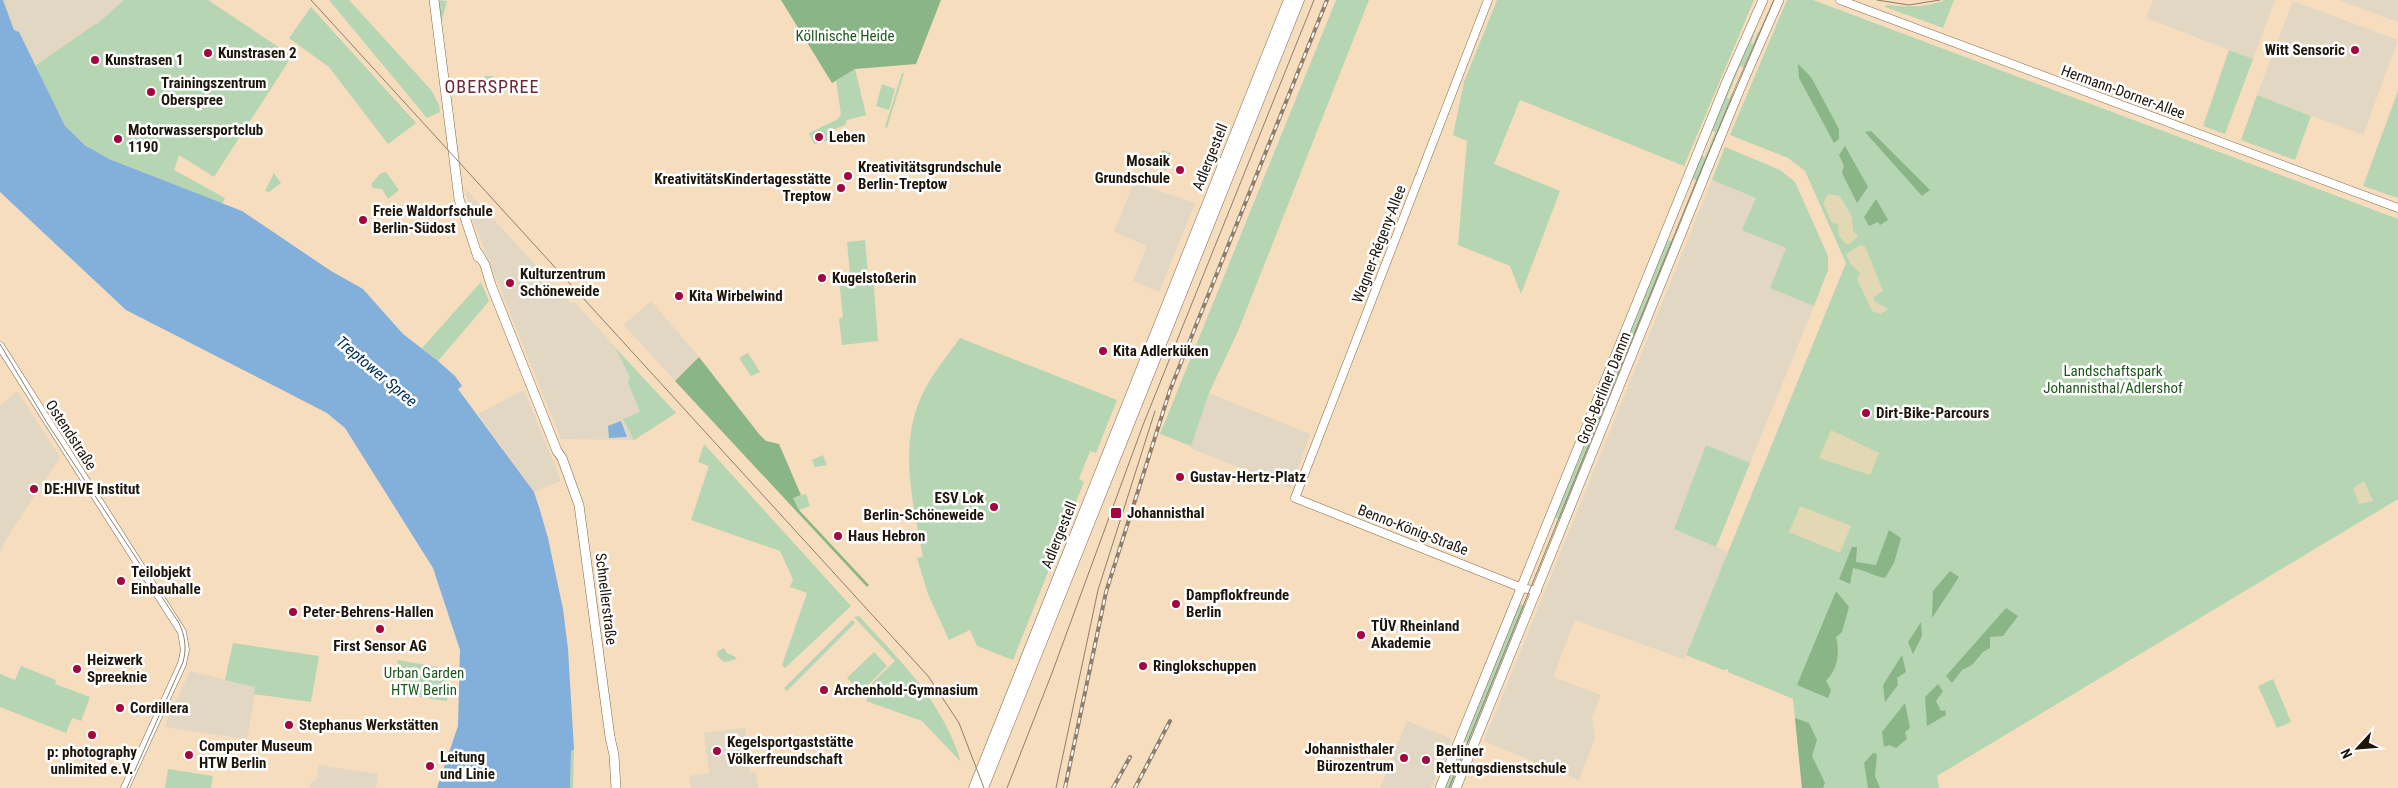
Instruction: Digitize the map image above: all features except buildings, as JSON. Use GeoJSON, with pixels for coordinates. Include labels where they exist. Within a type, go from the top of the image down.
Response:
{"type":"FeatureCollection","features":[{"type":"Feature","properties":{"kind":"main road","name":"Schnellerstraße"},"geometry":{"type":"LineString","coordinates":[[434,0],[456,178],[464,218],[485,265],[491,285],[557,451],[558,460],[564,466],[579,505],[610,738],[609,756],[614,768],[616,788]]}},
{"type":"Feature","properties":{"kind":"main road","name":"Adlergestell"},"geometry":{"type":"LineString","coordinates":[[1258,89],[1288,0]]}},
{"type":"Feature","properties":{"kind":"main road","name":"Adlergestell"},"geometry":{"type":"LineString","coordinates":[[983,788],[1258,89],[1299,0]]}},
{"type":"Feature","properties":{"kind":"main road","name":"Groß-Berliner Damm"},"geometry":{"type":"LineString","coordinates":[[1440,788],[1727,81],[1763,0]]}},
{"type":"Feature","properties":{"kind":"main road","name":"Groß-Berliner Damm"},"geometry":{"type":"LineString","coordinates":[[1456,788],[1741,86],[1779,0]]}},
{"type":"Feature","properties":{"kind":"main road","name":"Adlergestell"},"geometry":{"type":"LineString","coordinates":[[974,788],[1176,295]]}},
{"type":"Feature","properties":{"kind":"street","name":"Wagner-Régeny-Allee"},"geometry":{"type":"LineString","coordinates":[[1295,498],[1488,0]]}},
{"type":"Feature","properties":{"kind":"street","name":"Hermann-Dorner-Allee"},"geometry":{"type":"LineString","coordinates":[[1840,0],[2398,208]]}},
{"type":"Feature","properties":{"kind":"street","name":"Ostendstraße"},"geometry":{"type":"LineString","coordinates":[[0,346],[26,391],[174,618],[183,639],[184,654],[179,670],[125,788]]}},
{"type":"Feature","properties":{"kind":"street","name":"Benno-König-Straße"},"geometry":{"type":"LineString","coordinates":[[1295,498],[1522,588],[1536,591]]}},
{"type":"Feature","properties":{"kind":"shaded area"},"geometry":{"type":"Polygon","coordinates":[[[3,0],[124,0],[96,26],[94,24],[35,66],[19,32],[14,30],[3,0]]]}},
{"type":"Feature","properties":{"kind":"shaded area"},"geometry":{"type":"Polygon","coordinates":[[[2153,0],[2275,0],[2253,59],[2146,18],[2153,0]]]}},
{"type":"Feature","properties":{"kind":"shaded area"},"geometry":{"type":"Polygon","coordinates":[[[2338,0],[2398,0],[2398,22],[2338,0]]]}},
{"type":"Feature","properties":{"kind":"shaded area"},"geometry":{"type":"Polygon","coordinates":[[[2293,1],[2398,40],[2363,135],[2257,95],[2293,1]]]}},
{"type":"Feature","properties":{"kind":"shaded area"},"geometry":{"type":"Polygon","coordinates":[[[1136,177],[1144,180],[1142,185],[1195,203],[1159,292],[1133,281],[1147,246],[1114,232],[1136,177]]]}},
{"type":"Feature","properties":{"kind":"shaded area"},"geometry":{"type":"Polygon","coordinates":[[[1712,180],[1756,198],[1786,248],[1770,288],[1814,306],[1750,463],[1706,446],[1674,529],[1728,552],[1684,659],[1697,664],[1575,620],[1553,677],[1601,695],[1592,717],[1595,738],[1579,780],[1484,741],[1712,180]]]}},
{"type":"Feature","properties":{"kind":"shaded area"},"geometry":{"type":"Polygon","coordinates":[[[465,188],[570,303],[574,302],[676,413],[634,440],[561,439],[471,216],[465,188]]]}},
{"type":"Feature","properties":{"kind":"shaded area"},"geometry":{"type":"Polygon","coordinates":[[[651,301],[699,357],[675,381],[624,325],[651,301]]]}},
{"type":"Feature","properties":{"kind":"shaded area"},"geometry":{"type":"Polygon","coordinates":[[[524,390],[561,481],[534,492],[478,414],[524,390]]]}},
{"type":"Feature","properties":{"kind":"shaded area"},"geometry":{"type":"Polygon","coordinates":[[[17,391],[60,457],[3,544],[0,552],[0,406],[17,391]]]}},
{"type":"Feature","properties":{"kind":"shaded area"},"geometry":{"type":"Polygon","coordinates":[[[1209,393],[1310,434],[1291,488],[1190,448],[1209,393]]]}},
{"type":"Feature","properties":{"kind":"shaded area"},"geometry":{"type":"Polygon","coordinates":[[[190,671],[256,687],[247,739],[164,727],[190,671]]]}},
{"type":"Feature","properties":{"kind":"shaded area"},"geometry":{"type":"Polygon","coordinates":[[[1407,721],[1452,739],[1431,788],[1380,788],[1407,721]]]}},
{"type":"Feature","properties":{"kind":"shaded area"},"geometry":{"type":"Polygon","coordinates":[[[745,728],[750,773],[756,772],[758,788],[691,788],[689,776],[709,773],[704,733],[745,728]]]}},
{"type":"Feature","properties":{"kind":"shaded area"},"geometry":{"type":"Polygon","coordinates":[[[319,765],[378,774],[376,788],[310,788],[312,781],[316,781],[319,765]]]}},
{"type":"Feature","properties":{"kind":"green space","name":"Trainingszentrum Oberspree"},"geometry":{"type":"Polygon","coordinates":[[[124,0],[208,0],[292,56],[214,177],[179,155],[174,170],[225,198],[222,204],[94,153],[65,126],[35,66],[96,25],[124,0]]]}},
{"type":"Feature","properties":{"kind":"green space"},"geometry":{"type":"Polygon","coordinates":[[[329,0],[349,0],[432,91],[439,105],[440,112],[427,118],[329,0]]]}},
{"type":"Feature","properties":{"kind":"green space"},"geometry":{"type":"Polygon","coordinates":[[[437,0],[447,1],[442,20],[439,19],[437,0]]]}},
{"type":"Feature","properties":{"kind":"green space","name":"Köllnische Heide"},"geometry":{"type":"Polygon","coordinates":[[[781,0],[941,0],[916,64],[855,69],[832,83],[781,0]]]}},
{"type":"Feature","properties":{"kind":"green space"},"geometry":{"type":"Polygon","coordinates":[[[1336,0],[1369,0],[1238,331],[1209,393],[1191,446],[1160,434],[1336,0]]]}},
{"type":"Feature","properties":{"kind":"green space"},"geometry":{"type":"Polygon","coordinates":[[[1497,0],[1754,0],[1684,166],[1520,100],[1494,164],[1560,191],[1521,294],[1510,266],[1458,245],[1467,141],[1453,135],[1464,82],[1497,0]]]}},
{"type":"Feature","properties":{"kind":"green space","name":"Landschaftspark Johannisthal/Adlershof"},"geometry":{"type":"Polygon","coordinates":[[[1787,0],[1813,0],[2398,219],[2398,499],[1937,776],[1939,788],[1802,788],[1793,699],[1728,672],[1728,669],[1723,670],[1686,655],[1846,263],[1805,171],[1788,158],[1730,135],[1787,0]]]}},
{"type":"Feature","properties":{"kind":"green space"},"geometry":{"type":"Polygon","coordinates":[[[1945,0],[1954,0],[1943,28],[1885,7],[1886,5],[1924,6],[1945,0]]]}},
{"type":"Feature","properties":{"kind":"green space"},"geometry":{"type":"Polygon","coordinates":[[[311,7],[416,123],[388,144],[329,67],[289,38],[311,7]]]}},
{"type":"Feature","properties":{"kind":"green space"},"geometry":{"type":"Polygon","coordinates":[[[1752,29],[1755,31],[1751,43],[1753,44],[1758,32],[1761,33],[1745,68],[1740,66],[1727,98],[1729,99],[1732,93],[1735,95],[1699,182],[1691,178],[1700,155],[1705,157],[1715,132],[1710,130],[1752,29]]]}},
{"type":"Feature","properties":{"kind":"green space"},"geometry":{"type":"Polygon","coordinates":[[[2229,50],[2253,59],[2225,134],[2203,126],[2229,50]]]}},
{"type":"Feature","properties":{"kind":"green space"},"geometry":{"type":"Polygon","coordinates":[[[1798,64],[1811,77],[1839,129],[1839,139],[1834,143],[1799,78],[1798,64]]]}},
{"type":"Feature","properties":{"kind":"green space"},"geometry":{"type":"Polygon","coordinates":[[[855,69],[866,115],[847,120],[845,125],[833,130],[835,139],[814,144],[809,133],[838,119],[841,114],[836,81],[855,69]]]}},
{"type":"Feature","properties":{"kind":"green space"},"geometry":{"type":"Polygon","coordinates":[[[902,73],[904,73],[887,128],[885,127],[902,73]]]}},
{"type":"Feature","properties":{"kind":"green space"},"geometry":{"type":"Polygon","coordinates":[[[485,76],[493,76],[498,86],[498,90],[494,94],[488,95],[483,90],[485,76]]]}},
{"type":"Feature","properties":{"kind":"green space"},"geometry":{"type":"Polygon","coordinates":[[[882,84],[895,89],[889,110],[876,106],[882,84]]]}},
{"type":"Feature","properties":{"kind":"green space"},"geometry":{"type":"Polygon","coordinates":[[[2398,91],[2398,198],[2363,186],[2398,91]]]}},
{"type":"Feature","properties":{"kind":"green space"},"geometry":{"type":"Polygon","coordinates":[[[2257,95],[2311,116],[2295,160],[2241,140],[2257,95]]]}},
{"type":"Feature","properties":{"kind":"green space"},"geometry":{"type":"Polygon","coordinates":[[[1871,131],[1930,190],[1922,196],[1865,132],[1871,131]]]}},
{"type":"Feature","properties":{"kind":"green space"},"geometry":{"type":"Polygon","coordinates":[[[1845,146],[1868,187],[1857,203],[1842,173],[1844,166],[1839,155],[1845,146]]]}},
{"type":"Feature","properties":{"kind":"green space"},"geometry":{"type":"Polygon","coordinates":[[[1725,147],[1780,170],[1795,182],[1828,256],[1828,270],[1814,306],[1770,288],[1786,248],[1742,230],[1756,198],[1712,180],[1725,147]]]}},
{"type":"Feature","properties":{"kind":"green space"},"geometry":{"type":"Polygon","coordinates":[[[1162,150],[1171,153],[1165,171],[1155,167],[1162,150]]]}},
{"type":"Feature","properties":{"kind":"green space"},"geometry":{"type":"Polygon","coordinates":[[[386,172],[399,190],[388,199],[382,189],[373,188],[371,184],[381,173],[386,172]]]}},
{"type":"Feature","properties":{"kind":"green space"},"geometry":{"type":"Polygon","coordinates":[[[274,173],[281,183],[269,192],[265,191],[274,173]]]}},
{"type":"Feature","properties":{"kind":"green space"},"geometry":{"type":"Polygon","coordinates":[[[1876,199],[1888,220],[1880,225],[1878,222],[1869,226],[1864,217],[1876,199]]]}},
{"type":"Feature","properties":{"kind":"green space"},"geometry":{"type":"Polygon","coordinates":[[[865,240],[868,274],[850,275],[847,242],[865,240]]]}},
{"type":"Feature","properties":{"kind":"green space"},"geometry":{"type":"Polygon","coordinates":[[[1668,240],[1675,243],[1607,409],[1603,412],[1598,407],[1664,242],[1667,243],[1668,240]]]}},
{"type":"Feature","properties":{"kind":"green space"},"geometry":{"type":"Polygon","coordinates":[[[873,275],[878,341],[842,345],[839,319],[843,317],[839,279],[873,275]]]}},
{"type":"Feature","properties":{"kind":"green space"},"geometry":{"type":"Polygon","coordinates":[[[481,282],[489,301],[438,361],[422,348],[481,282]]]}},
{"type":"Feature","properties":{"kind":"green space","name":"ESV Lok Berlin-Schöneweide"},"geometry":{"type":"Polygon","coordinates":[[[960,338],[1117,400],[1096,453],[1090,451],[1079,479],[1084,482],[1013,660],[977,646],[970,630],[949,640],[928,594],[917,558],[923,557],[912,496],[909,455],[911,435],[915,415],[926,387],[960,338]]]}},
{"type":"Feature","properties":{"kind":"green space"},"geometry":{"type":"Polygon","coordinates":[[[616,349],[676,413],[634,440],[623,419],[640,412],[628,382],[630,377],[616,349]]]}},
{"type":"Feature","properties":{"kind":"green space"},"geometry":{"type":"Polygon","coordinates":[[[748,353],[760,372],[751,376],[739,358],[748,353]]]}},
{"type":"Feature","properties":{"kind":"green space"},"geometry":{"type":"Polygon","coordinates":[[[699,357],[759,434],[766,441],[779,444],[801,495],[793,498],[799,510],[869,585],[867,587],[675,381],[699,357]]]}},
{"type":"Feature","properties":{"kind":"green space"},"geometry":{"type":"Polygon","coordinates":[[[1595,414],[1604,418],[1562,521],[1554,515],[1595,414]]]}},
{"type":"Feature","properties":{"kind":"green space"},"geometry":{"type":"Polygon","coordinates":[[[704,444],[851,606],[785,668],[782,665],[807,593],[790,587],[793,579],[780,551],[691,520],[709,466],[698,462],[704,444]]]}},
{"type":"Feature","properties":{"kind":"green space"},"geometry":{"type":"Polygon","coordinates":[[[1706,445],[1750,463],[1716,547],[1674,529],[1706,445]]]}},
{"type":"Feature","properties":{"kind":"green space"},"geometry":{"type":"Polygon","coordinates":[[[823,455],[827,465],[815,467],[812,460],[823,455]]]}},
{"type":"Feature","properties":{"kind":"green space"},"geometry":{"type":"Polygon","coordinates":[[[806,494],[810,506],[799,510],[793,498],[806,494]]]}},
{"type":"Feature","properties":{"kind":"green space"},"geometry":{"type":"Polygon","coordinates":[[[1889,530],[1901,538],[1894,563],[1885,578],[1853,568],[1850,584],[1839,579],[1852,547],[1857,547],[1856,562],[1876,565],[1889,530]]]}},
{"type":"Feature","properties":{"kind":"green space"},"geometry":{"type":"Polygon","coordinates":[[[1950,571],[1959,577],[1932,618],[1933,591],[1950,571]]]}},
{"type":"Feature","properties":{"kind":"green space"},"geometry":{"type":"Polygon","coordinates":[[[1836,591],[1849,607],[1842,632],[1836,637],[1837,660],[1833,671],[1826,681],[1831,690],[1828,698],[1797,685],[1836,591]]]}},
{"type":"Feature","properties":{"kind":"green space"},"geometry":{"type":"Polygon","coordinates":[[[1518,603],[1527,607],[1473,741],[1470,740],[1469,744],[1463,739],[1518,603]]]}},
{"type":"Feature","properties":{"kind":"green space"},"geometry":{"type":"Polygon","coordinates":[[[2006,608],[2018,616],[2003,636],[1990,637],[1990,648],[1983,652],[1972,665],[1962,670],[1952,683],[1946,676],[2006,608]]]}},
{"type":"Feature","properties":{"kind":"green space"},"geometry":{"type":"Polygon","coordinates":[[[859,616],[919,683],[943,719],[961,762],[922,721],[866,701],[873,682],[895,661],[854,617],[859,616]]]}},
{"type":"Feature","properties":{"kind":"green space"},"geometry":{"type":"Polygon","coordinates":[[[852,620],[855,623],[787,691],[784,688],[852,620]]]}},
{"type":"Feature","properties":{"kind":"green space"},"geometry":{"type":"Polygon","coordinates":[[[1921,622],[1922,636],[1913,654],[1908,642],[1921,622]]]}},
{"type":"Feature","properties":{"kind":"green space"},"geometry":{"type":"Polygon","coordinates":[[[233,643],[319,656],[311,702],[254,694],[255,687],[225,680],[233,643]]]}},
{"type":"Feature","properties":{"kind":"green space"},"geometry":{"type":"Polygon","coordinates":[[[724,648],[727,653],[737,659],[724,662],[718,657],[717,652],[724,648]]]}},
{"type":"Feature","properties":{"kind":"green space"},"geometry":{"type":"Polygon","coordinates":[[[874,652],[887,666],[861,692],[847,678],[874,652]]]}},
{"type":"Feature","properties":{"kind":"green space"},"geometry":{"type":"Polygon","coordinates":[[[1902,655],[1906,672],[1897,678],[1898,685],[1885,702],[1883,685],[1902,655]]]}},
{"type":"Feature","properties":{"kind":"green space","name":"Urban Garden HTW Berlin"},"geometry":{"type":"Polygon","coordinates":[[[398,660],[448,669],[449,690],[447,701],[406,695],[408,681],[395,679],[398,660]]]}},
{"type":"Feature","properties":{"kind":"green space"},"geometry":{"type":"Polygon","coordinates":[[[21,666],[56,680],[55,684],[90,697],[81,721],[72,718],[66,733],[0,707],[0,674],[15,680],[21,666]]]}},
{"type":"Feature","properties":{"kind":"green space"},"geometry":{"type":"Polygon","coordinates":[[[2273,679],[2291,722],[2277,728],[2258,686],[2273,679]]]}},
{"type":"Feature","properties":{"kind":"green space"},"geometry":{"type":"Polygon","coordinates":[[[1938,684],[1943,691],[1936,701],[1941,711],[1945,710],[1946,715],[1927,726],[1925,697],[1938,684]]]}},
{"type":"Feature","properties":{"kind":"green space"},"geometry":{"type":"Polygon","coordinates":[[[1905,703],[1910,728],[1905,732],[1907,739],[1896,748],[1889,745],[1884,747],[1882,732],[1905,703]]]}},
{"type":"Feature","properties":{"kind":"green space"},"geometry":{"type":"Polygon","coordinates":[[[1795,718],[1809,723],[1817,740],[1812,756],[1825,783],[1823,788],[1802,788],[1795,718]]]}},
{"type":"Feature","properties":{"kind":"green space"},"geometry":{"type":"Polygon","coordinates":[[[1463,745],[1469,749],[1453,788],[1443,788],[1460,748],[1463,745]]]}},
{"type":"Feature","properties":{"kind":"green space"},"geometry":{"type":"Polygon","coordinates":[[[574,749],[573,788],[570,788],[571,750],[574,749]]]}},
{"type":"Feature","properties":{"kind":"green space"},"geometry":{"type":"Polygon","coordinates":[[[1873,753],[1877,754],[1875,776],[1880,788],[1868,788],[1864,763],[1873,753]]]}},
{"type":"Feature","properties":{"kind":"green space"},"geometry":{"type":"Polygon","coordinates":[[[168,769],[213,776],[211,788],[165,788],[168,769]]]}},
{"type":"Feature","properties":{"kind":"sand"},"geometry":{"type":"Polygon","coordinates":[[[1828,194],[1840,196],[1852,217],[1853,230],[1858,236],[1850,244],[1846,244],[1839,236],[1838,224],[1832,223],[1823,203],[1828,194]]]}},
{"type":"Feature","properties":{"kind":"sand"},"geometry":{"type":"Polygon","coordinates":[[[1860,245],[1865,246],[1883,291],[1874,297],[1874,301],[1889,309],[1880,314],[1872,311],[1857,279],[1860,273],[1851,265],[1846,254],[1860,245]]]}},
{"type":"Feature","properties":{"kind":"sand"},"geometry":{"type":"Polygon","coordinates":[[[1831,430],[1879,453],[1870,475],[1819,458],[1831,430]]]}},
{"type":"Feature","properties":{"kind":"sand"},"geometry":{"type":"Polygon","coordinates":[[[2364,481],[2373,501],[2359,504],[2353,488],[2364,481]]]}},
{"type":"Feature","properties":{"kind":"sand"},"geometry":{"type":"Polygon","coordinates":[[[1800,506],[1851,526],[1840,553],[1789,532],[1800,506]]]}},
{"type":"Feature","properties":{"kind":"water","name":"Treptower Spree"},"geometry":{"type":"Polygon","coordinates":[[[0,0],[3,0],[14,30],[19,32],[65,126],[86,146],[109,159],[242,211],[331,271],[363,289],[403,334],[455,376],[462,386],[458,389],[534,492],[548,538],[563,609],[568,649],[574,749],[571,751],[570,788],[437,788],[458,726],[460,650],[433,568],[345,428],[327,413],[126,310],[0,192],[0,0]]]}},
{"type":"Feature","properties":{"kind":"water"},"geometry":{"type":"Polygon","coordinates":[[[621,421],[627,437],[609,438],[608,426],[621,421]]]}},
{"type":"Feature","properties":{"kind":"tram line"},"geometry":{"type":"LineString","coordinates":[[311,0],[928,676],[959,723],[984,788]]}},
{"type":"Feature","properties":{"kind":"tram line"},"geometry":{"type":"LineString","coordinates":[[1007,788],[1052,673],[1143,425],[1314,0]]}},
{"type":"Feature","properties":{"kind":"tram line"},"geometry":{"type":"LineString","coordinates":[[1449,788],[1696,182],[1774,0]]}},
{"type":"Feature","properties":{"kind":"tram line"},"geometry":{"type":"LineString","coordinates":[[1877,0],[1909,5],[1940,0]]}},
{"type":"Feature","properties":{"kind":"tram line"},"geometry":{"type":"LineString","coordinates":[[0,344],[47,423],[179,623],[183,633],[185,642],[183,662],[127,788]]}},
{"type":"Feature","properties":{"kind":"tram line"},"geometry":{"type":"LineString","coordinates":[[1056,788],[1098,590],[1155,411]]}},
{"type":"Feature","properties":{"kind":"railway"},"geometry":{"type":"LineString","coordinates":[[1065,788],[1106,592],[1170,390],[1327,0]]}},
{"type":"Feature","properties":{"kind":"railway"},"geometry":{"type":"LineString","coordinates":[[1135,788],[1170,721]]}},
{"type":"Feature","properties":{"kind":"railway"},"geometry":{"type":"LineString","coordinates":[[1113,788],[1130,757]]}},
{"type":"Feature","properties":{"kind":"place","name":"Witt Sensoric"},"geometry":{"type":"Point","coordinates":[2355,50]}},
{"type":"Feature","properties":{"kind":"place","name":"Kunstrasen 2"},"geometry":{"type":"Point","coordinates":[208,53]}},
{"type":"Feature","properties":{"kind":"place","name":"Kunstrasen 1"},"geometry":{"type":"Point","coordinates":[95,60]}},
{"type":"Feature","properties":{"kind":"place","name":"Trainingszentrum Oberspree"},"geometry":{"type":"Point","coordinates":[151,92]}},
{"type":"Feature","properties":{"kind":"place","name":"Leben"},"geometry":{"type":"Point","coordinates":[819,137]}},
{"type":"Feature","properties":{"kind":"place","name":"Motorwassersportclub 1190"},"geometry":{"type":"Point","coordinates":[118,139]}},
{"type":"Feature","properties":{"kind":"place","name":"Mosaik Grundschule"},"geometry":{"type":"Point","coordinates":[1180,170]}},
{"type":"Feature","properties":{"kind":"place","name":"Kreativitätsgrundschule Berlin-Treptow"},"geometry":{"type":"Point","coordinates":[848,176]}},
{"type":"Feature","properties":{"kind":"place","name":"KreativitätsKindertagesstätte Treptow"},"geometry":{"type":"Point","coordinates":[841,188]}},
{"type":"Feature","properties":{"kind":"place","name":"Freie Waldorfschule Berlin-Südost"},"geometry":{"type":"Point","coordinates":[363,220]}},
{"type":"Feature","properties":{"kind":"place","name":"Kugelstoßerin"},"geometry":{"type":"Point","coordinates":[822,278]}},
{"type":"Feature","properties":{"kind":"place","name":"Kulturzentrum Schöneweide"},"geometry":{"type":"Point","coordinates":[510,283]}},
{"type":"Feature","properties":{"kind":"place","name":"Kita Wirbelwind"},"geometry":{"type":"Point","coordinates":[679,296]}},
{"type":"Feature","properties":{"kind":"place","name":"Kita Adlerküken"},"geometry":{"type":"Point","coordinates":[1103,351]}},
{"type":"Feature","properties":{"kind":"place","name":"Dirt-Bike-Parcours"},"geometry":{"type":"Point","coordinates":[1866,413]}},
{"type":"Feature","properties":{"kind":"place","name":"Gustav-Hertz-Platz"},"geometry":{"type":"Point","coordinates":[1180,477]}},
{"type":"Feature","properties":{"kind":"place","name":"DE:HIVE Institut"},"geometry":{"type":"Point","coordinates":[34,489]}},
{"type":"Feature","properties":{"kind":"place","name":"ESV Lok Berlin-Schöneweide"},"geometry":{"type":"Point","coordinates":[994,507]}},
{"type":"Feature","properties":{"kind":"place","name":"Johannisthal"},"geometry":{"type":"Point","coordinates":[1116,513]}},
{"type":"Feature","properties":{"kind":"place","name":"Haus Hebron"},"geometry":{"type":"Point","coordinates":[838,536]}},
{"type":"Feature","properties":{"kind":"place","name":"Teilobjekt Einbauhalle"},"geometry":{"type":"Point","coordinates":[121,581]}},
{"type":"Feature","properties":{"kind":"place","name":"Dampflokfreunde Berlin"},"geometry":{"type":"Point","coordinates":[1176,604]}},
{"type":"Feature","properties":{"kind":"place","name":"Peter-Behrens-Hallen"},"geometry":{"type":"Point","coordinates":[293,612]}},
{"type":"Feature","properties":{"kind":"place","name":"First Sensor AG"},"geometry":{"type":"Point","coordinates":[380,629]}},
{"type":"Feature","properties":{"kind":"place","name":"TÜV Rheinland Akademie"},"geometry":{"type":"Point","coordinates":[1361,635]}},
{"type":"Feature","properties":{"kind":"place","name":"Ringlokschuppen"},"geometry":{"type":"Point","coordinates":[1143,666]}},
{"type":"Feature","properties":{"kind":"place","name":"Heizwerk Spreeknie"},"geometry":{"type":"Point","coordinates":[77,669]}},
{"type":"Feature","properties":{"kind":"place","name":"Archenhold-Gymnasium"},"geometry":{"type":"Point","coordinates":[824,690]}},
{"type":"Feature","properties":{"kind":"place","name":"Cordillera"},"geometry":{"type":"Point","coordinates":[120,708]}},
{"type":"Feature","properties":{"kind":"place","name":"Stephanus Werkstätten"},"geometry":{"type":"Point","coordinates":[289,725]}},
{"type":"Feature","properties":{"kind":"place","name":"p: photography unlimited e.V."},"geometry":{"type":"Point","coordinates":[92,735]}},
{"type":"Feature","properties":{"kind":"place","name":"Kegelsportgaststätte Völkerfreundschaft"},"geometry":{"type":"Point","coordinates":[717,751]}},
{"type":"Feature","properties":{"kind":"place","name":"Computer Museum HTW Berlin"},"geometry":{"type":"Point","coordinates":[189,755]}},
{"type":"Feature","properties":{"kind":"place","name":"Johannisthaler Bürozentrum"},"geometry":{"type":"Point","coordinates":[1404,758]}},
{"type":"Feature","properties":{"kind":"place","name":"Berliner Rettungsdienstschule"},"geometry":{"type":"Point","coordinates":[1426,760]}},
{"type":"Feature","properties":{"kind":"place","name":"Leitung und Linie"},"geometry":{"type":"Point","coordinates":[430,766]}},
{"type":"Feature","properties":{"kind":"district","name":"OBERSPREE"},"geometry":{"type":"Point","coordinates":[492,87]}}]}
